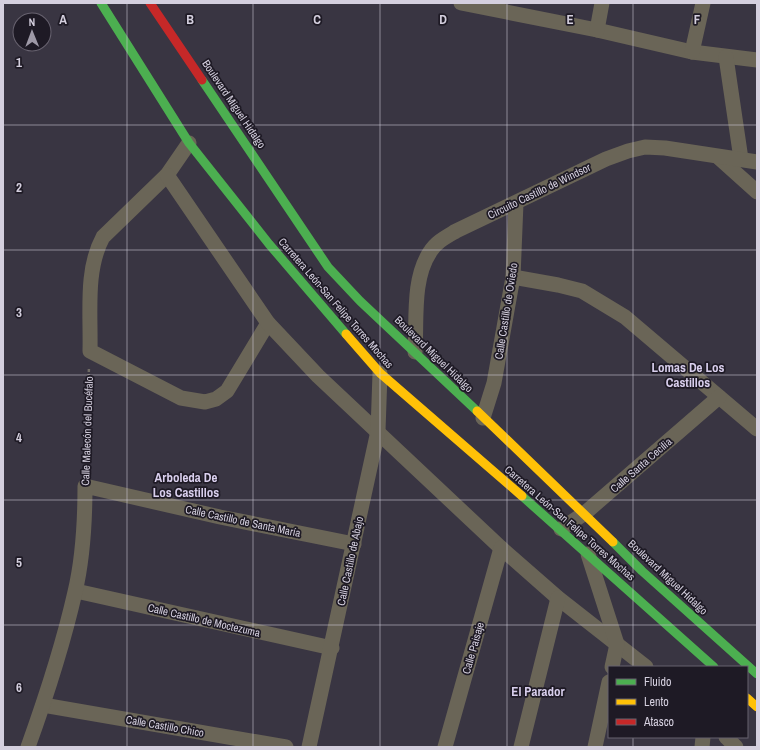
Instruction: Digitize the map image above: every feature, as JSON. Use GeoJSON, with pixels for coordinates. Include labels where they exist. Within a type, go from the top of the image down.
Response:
{"type":"FeatureCollection","features":[{"type":"Feature","properties":{"kind":"main road","name":"Carretera León-San Felipe Torres Mochas"},"geometry":{"type":"LineString","coordinates":[[101,3],[189,143],[269,244],[380,373],[561,529],[713,666]]}},
{"type":"Feature","properties":{"kind":"main road","name":"Boulevard Miguel Hidalgo"},"geometry":{"type":"LineString","coordinates":[[150,3],[328,267],[360,301],[585,513],[642,571],[757,674]]}},
{"type":"Feature","properties":{"kind":"main road"},"geometry":{"type":"LineString","coordinates":[[748,699],[757,707]]}},
{"type":"Feature","properties":{"kind":"street"},"geometry":{"type":"LineString","coordinates":[[461,3],[497,7],[692,52],[757,60]]}},
{"type":"Feature","properties":{"kind":"street"},"geometry":{"type":"LineString","coordinates":[[597,30],[602,3]]}},
{"type":"Feature","properties":{"kind":"street"},"geometry":{"type":"LineString","coordinates":[[692,52],[702,3]]}},
{"type":"Feature","properties":{"kind":"street"},"geometry":{"type":"LineString","coordinates":[[726,57],[741,159]]}},
{"type":"Feature","properties":{"kind":"street"},"geometry":{"type":"LineString","coordinates":[[189,143],[167,175],[103,237],[96,250],[92,266],[90,351],[181,398],[205,402],[216,399],[227,391],[268,323]]}},
{"type":"Feature","properties":{"kind":"street","name":"Circuito Castillo de Windsor"},"geometry":{"type":"LineString","coordinates":[[415,352],[420,278],[424,263],[430,251],[441,239],[606,159],[628,151],[645,147],[665,148],[757,162]]}},
{"type":"Feature","properties":{"kind":"street"},"geometry":{"type":"LineString","coordinates":[[718,157],[757,192]]}},
{"type":"Feature","properties":{"kind":"street"},"geometry":{"type":"LineString","coordinates":[[167,175],[268,323],[318,376],[501,548],[558,598],[645,666]]}},
{"type":"Feature","properties":{"kind":"street","name":"Calle Castillo de Oviedo"},"geometry":{"type":"LineString","coordinates":[[483,418],[494,383],[513,277],[516,203]]}},
{"type":"Feature","properties":{"kind":"street"},"geometry":{"type":"LineString","coordinates":[[513,277],[558,284],[582,291],[625,316],[757,429]]}},
{"type":"Feature","properties":{"kind":"street","name":"Calle Castillo de Abajo"},"geometry":{"type":"LineString","coordinates":[[309,747],[332,648],[378,431],[380,373]]}},
{"type":"Feature","properties":{"kind":"street","name":"Calle Santa Cecilia"},"geometry":{"type":"LineString","coordinates":[[561,529],[585,513],[719,397]]}},
{"type":"Feature","properties":{"kind":"street","name":"Calle Castillo de Santa María"},"geometry":{"type":"LineString","coordinates":[[85,486],[220,517],[354,544]]}},
{"type":"Feature","properties":{"kind":"street","name":"Calle Malecón del Bucéfalo"},"geometry":{"type":"LineString","coordinates":[[28,747],[43,705],[76,591],[84,518],[85,486]]}},
{"type":"Feature","properties":{"kind":"street","name":"Calle Paisaje"},"geometry":{"type":"LineString","coordinates":[[445,747],[501,548]]}},
{"type":"Feature","properties":{"kind":"street"},"geometry":{"type":"LineString","coordinates":[[588,553],[617,644],[612,666]]}},
{"type":"Feature","properties":{"kind":"street","name":"Calle Castillo de Moctezuma"},"geometry":{"type":"LineString","coordinates":[[76,591],[332,648]]}},
{"type":"Feature","properties":{"kind":"street"},"geometry":{"type":"LineString","coordinates":[[520,747],[558,598]]}},
{"type":"Feature","properties":{"kind":"street"},"geometry":{"type":"LineString","coordinates":[[595,747],[608,687]]}},
{"type":"Feature","properties":{"kind":"street","name":"Calle Castillo Chico"},"geometry":{"type":"LineString","coordinates":[[43,705],[286,747]]}},
{"type":"Feature","properties":{"kind":"street"},"geometry":{"type":"LineString","coordinates":[[727,738],[736,747]]}},
{"type":"Feature","properties":{"kind":"path","name":"Calle Malecón del Bucéfalo"},"geometry":{"type":"LineString","coordinates":[[85,486],[90,351]]}},
{"type":"Feature","properties":{"kind":"traffic: fast"},"geometry":{"type":"LineString","coordinates":[[101,3],[189,143],[269,244],[346,334]]}},
{"type":"Feature","properties":{"kind":"traffic: fast"},"geometry":{"type":"LineString","coordinates":[[202,80],[328,267],[360,301],[477,411]]}},
{"type":"Feature","properties":{"kind":"traffic: fast"},"geometry":{"type":"LineString","coordinates":[[522,496],[713,666]]}},
{"type":"Feature","properties":{"kind":"traffic: fast"},"geometry":{"type":"LineString","coordinates":[[613,542],[642,571],[757,674]]}},
{"type":"Feature","properties":{"kind":"traffic: slow"},"geometry":{"type":"LineString","coordinates":[[346,334],[380,373],[522,496]]}},
{"type":"Feature","properties":{"kind":"traffic: slow"},"geometry":{"type":"LineString","coordinates":[[477,411],[613,542]]}},
{"type":"Feature","properties":{"kind":"traffic: slow"},"geometry":{"type":"LineString","coordinates":[[748,699],[757,707]]}},
{"type":"Feature","properties":{"kind":"traffic: jam"},"geometry":{"type":"LineString","coordinates":[[150,3],[202,80]]}},
{"type":"Feature","properties":{"kind":"district","name":"Lomas De Los Castillos"},"geometry":{"type":"Point","coordinates":[688,374]}},
{"type":"Feature","properties":{"kind":"district","name":"Arboleda De Los Castillos"},"geometry":{"type":"Point","coordinates":[186,484]}},
{"type":"Feature","properties":{"kind":"district","name":"El Parador"},"geometry":{"type":"Point","coordinates":[538,691]}}]}
